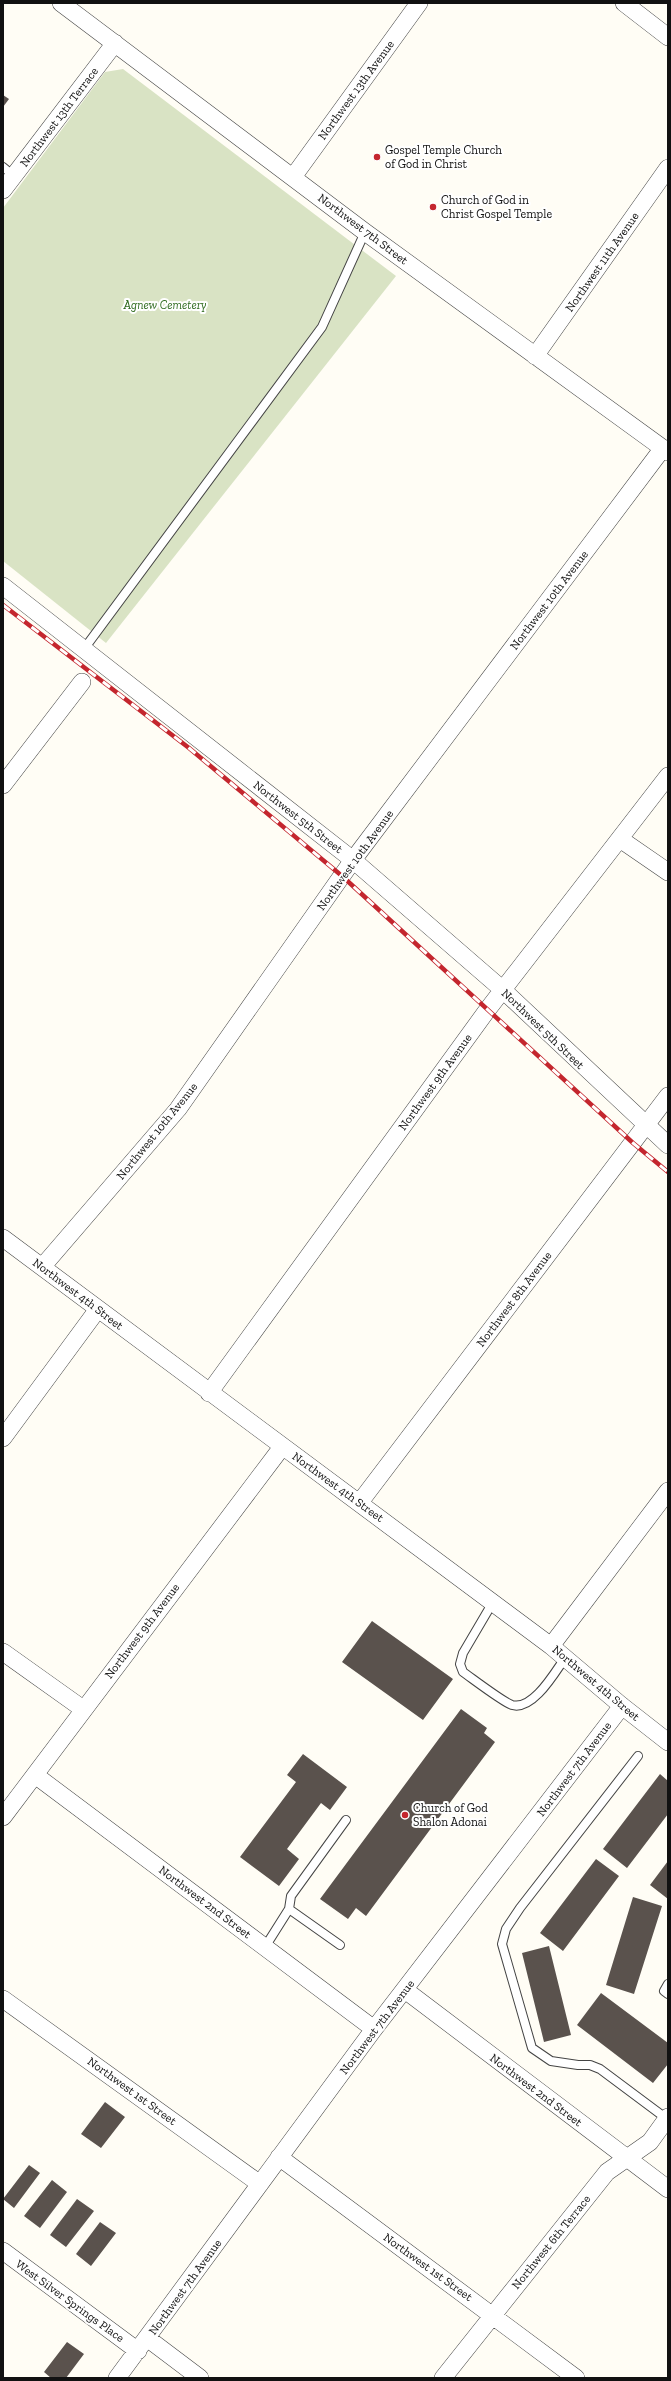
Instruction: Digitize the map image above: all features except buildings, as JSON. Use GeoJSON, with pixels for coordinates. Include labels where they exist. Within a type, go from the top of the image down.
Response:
{"type":"FeatureCollection","features":[{"type":"Feature","properties":{"kind":"street","name":"Northwest 7th Street"},"geometry":{"type":"LineString","coordinates":[[61,3],[365,232],[665,450]]}},
{"type":"Feature","properties":{"kind":"street","name":"Northwest 13th Avenue"},"geometry":{"type":"LineString","coordinates":[[293,177],[419,3]]}},
{"type":"Feature","properties":{"kind":"street"},"geometry":{"type":"LineString","coordinates":[[624,3],[668,37]]}},
{"type":"Feature","properties":{"kind":"street","name":"Northwest 13th Terrace"},"geometry":{"type":"LineString","coordinates":[[3,190],[9,171],[115,43]]}},
{"type":"Feature","properties":{"kind":"street","name":"Northwest 11th Avenue"},"geometry":{"type":"LineString","coordinates":[[535,356],[668,168]]}},
{"type":"Feature","properties":{"kind":"street","name":"Northwest 10th Avenue"},"geometry":{"type":"LineString","coordinates":[[42,1267],[178,1109],[353,860],[665,450]]}},
{"type":"Feature","properties":{"kind":"street","name":"Northwest 5th Street"},"geometry":{"type":"LineString","coordinates":[[3,586],[353,860],[502,990],[668,1145]]}},
{"type":"Feature","properties":{"kind":"street"},"geometry":{"type":"LineString","coordinates":[[3,785],[82,682]]}},
{"type":"Feature","properties":{"kind":"street","name":"Northwest 9th Avenue"},"geometry":{"type":"LineString","coordinates":[[209,1393],[502,990],[668,776]]}},
{"type":"Feature","properties":{"kind":"street"},"geometry":{"type":"LineString","coordinates":[[620,839],[668,872]]}},
{"type":"Feature","properties":{"kind":"street","name":"Northwest 8th Avenue"},"geometry":{"type":"LineString","coordinates":[[360,1502],[668,1096]]}},
{"type":"Feature","properties":{"kind":"street","name":"Northwest 4th Street"},"geometry":{"type":"LineString","coordinates":[[3,1238],[209,1393],[360,1502],[493,1602],[551,1646],[622,1706],[668,1742]]}},
{"type":"Feature","properties":{"kind":"street"},"geometry":{"type":"LineString","coordinates":[[3,1438],[98,1309]]}},
{"type":"Feature","properties":{"kind":"street","name":"Northwest 9th Avenue"},"geometry":{"type":"LineString","coordinates":[[3,1817],[82,1709],[282,1447]]}},
{"type":"Feature","properties":{"kind":"street"},"geometry":{"type":"LineString","coordinates":[[551,1646],[668,1491]]}},
{"type":"Feature","properties":{"kind":"street"},"geometry":{"type":"LineString","coordinates":[[3,1652],[82,1709]]}},
{"type":"Feature","properties":{"kind":"street","name":"Northwest 7th Avenue"},"geometry":{"type":"LineString","coordinates":[[117,2378],[374,2029],[622,1706]]}},
{"type":"Feature","properties":{"kind":"street","name":"Northwest 2nd Street"},"geometry":{"type":"LineString","coordinates":[[35,1775],[374,2029]]}},
{"type":"Feature","properties":{"kind":"street","name":"Northwest 2nd Street"},"geometry":{"type":"LineString","coordinates":[[405,1990],[668,2189]]}},
{"type":"Feature","properties":{"kind":"street","name":"Northwest 1st Street"},"geometry":{"type":"LineString","coordinates":[[3,1999],[260,2184]]}},
{"type":"Feature","properties":{"kind":"street","name":"Northwest 6th Terrace"},"geometry":{"type":"LineString","coordinates":[[443,2378],[607,2172],[626,2157],[650,2142],[667,2118]]}},
{"type":"Feature","properties":{"kind":"street","name":"Northwest 1st Street"},"geometry":{"type":"LineString","coordinates":[[279,2157],[576,2378]]}},
{"type":"Feature","properties":{"kind":"street","name":"West Silver Springs Place"},"geometry":{"type":"LineString","coordinates":[[3,2251],[142,2344],[200,2378]]}},
{"type":"Feature","properties":{"kind":"lane"},"geometry":{"type":"LineString","coordinates":[[84,649],[322,327],[365,232]]}},
{"type":"Feature","properties":{"kind":"lane"},"geometry":{"type":"LineString","coordinates":[[493,1602],[463,1653],[460,1664],[463,1672],[512,1705],[523,1705],[534,1700],[565,1658]]}},
{"type":"Feature","properties":{"kind":"lane"},"geometry":{"type":"LineString","coordinates":[[638,1756],[520,1908],[506,1929],[502,1944],[532,2048],[551,2061],[578,2066],[590,2065],[600,2069],[667,2118]]}},
{"type":"Feature","properties":{"kind":"lane"},"geometry":{"type":"LineString","coordinates":[[265,1947],[289,1909],[291,1896],[346,1820]]}},
{"type":"Feature","properties":{"kind":"lane"},"geometry":{"type":"LineString","coordinates":[[289,1909],[340,1945]]}},
{"type":"Feature","properties":{"kind":"lane"},"geometry":{"type":"LineString","coordinates":[[668,1984],[664,1991],[668,1994]]}},
{"type":"Feature","properties":{"kind":"green space","name":"Agnew Cemetery"},"geometry":{"type":"Polygon","coordinates":[[[123,69],[396,276],[106,643],[3,561],[3,208],[105,72],[123,69]]]}},
{"type":"Feature","properties":{"kind":"railway"},"geometry":{"type":"LineString","coordinates":[[3,605],[189,748],[342,876],[633,1143],[668,1172]]}},
{"type":"Feature","properties":{"kind":"place","name":"Gospel Temple Church of God in Christ"},"geometry":{"type":"Point","coordinates":[377,157]}},
{"type":"Feature","properties":{"kind":"place","name":"Church of God in Christ Gospel Temple"},"geometry":{"type":"Point","coordinates":[433,207]}},
{"type":"Feature","properties":{"kind":"place","name":"Church of God Shalon Adonai"},"geometry":{"type":"Point","coordinates":[405,1815]}}]}
